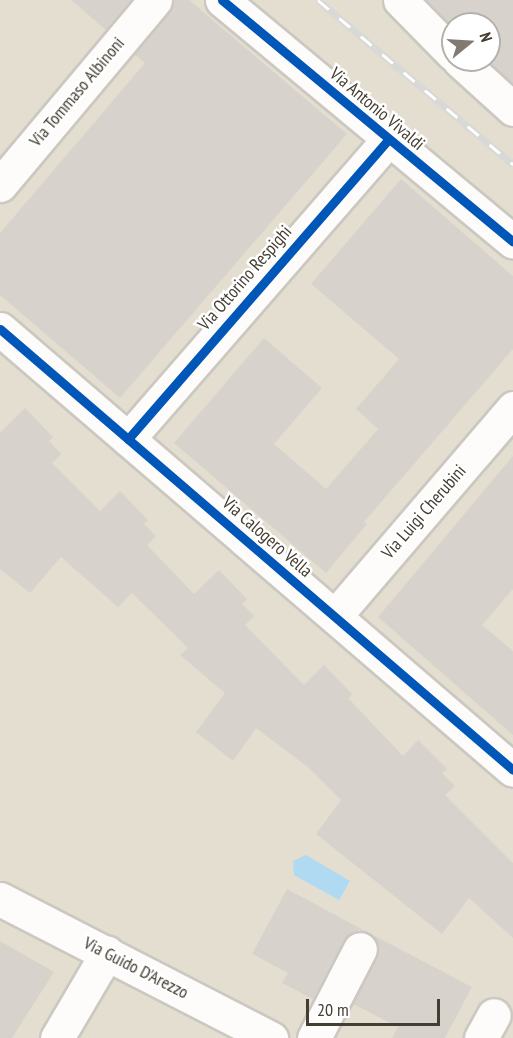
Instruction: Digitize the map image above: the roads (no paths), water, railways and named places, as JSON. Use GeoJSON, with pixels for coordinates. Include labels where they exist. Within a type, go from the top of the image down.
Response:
{"type":"FeatureCollection","features":[{"type":"Feature","properties":{"kind":"street","name":"Via Tommaso Albinoni"},"geometry":{"type":"LineString","coordinates":[[0,185],[155,0]]}},
{"type":"Feature","properties":{"kind":"street","name":"Via Antonio Vivaldi"},"geometry":{"type":"LineString","coordinates":[[222,0],[513,242]]}},
{"type":"Feature","properties":{"kind":"street"},"geometry":{"type":"LineString","coordinates":[[400,0],[441,42]]}},
{"type":"Feature","properties":{"kind":"street"},"geometry":{"type":"LineString","coordinates":[[472,72],[513,109]]}},
{"type":"Feature","properties":{"kind":"street","name":"Via Ottorino Respighi"},"geometry":{"type":"LineString","coordinates":[[128,439],[388,140]]}},
{"type":"Feature","properties":{"kind":"street","name":"Via Calogero Vella"},"geometry":{"type":"LineString","coordinates":[[0,329],[513,770]]}},
{"type":"Feature","properties":{"kind":"street","name":"Via Luigi Cherubini"},"geometry":{"type":"LineString","coordinates":[[335,616],[513,408]]}},
{"type":"Feature","properties":{"kind":"street","name":"Via Guido D'Arezzo"},"geometry":{"type":"LineString","coordinates":[[0,899],[271,1038]]}},
{"type":"Feature","properties":{"kind":"street"},"geometry":{"type":"LineString","coordinates":[[314,1038],[360,950]]}},
{"type":"Feature","properties":{"kind":"street"},"geometry":{"type":"LineString","coordinates":[[57,1038],[106,953]]}},
{"type":"Feature","properties":{"kind":"water"},"geometry":{"type":"Polygon","coordinates":[[[306,855],[350,881],[339,900],[294,875],[293,861],[306,855]]]}},
{"type":"Feature","properties":{"kind":"railway"},"geometry":{"type":"LineString","coordinates":[[318,0],[513,164]]}}]}
